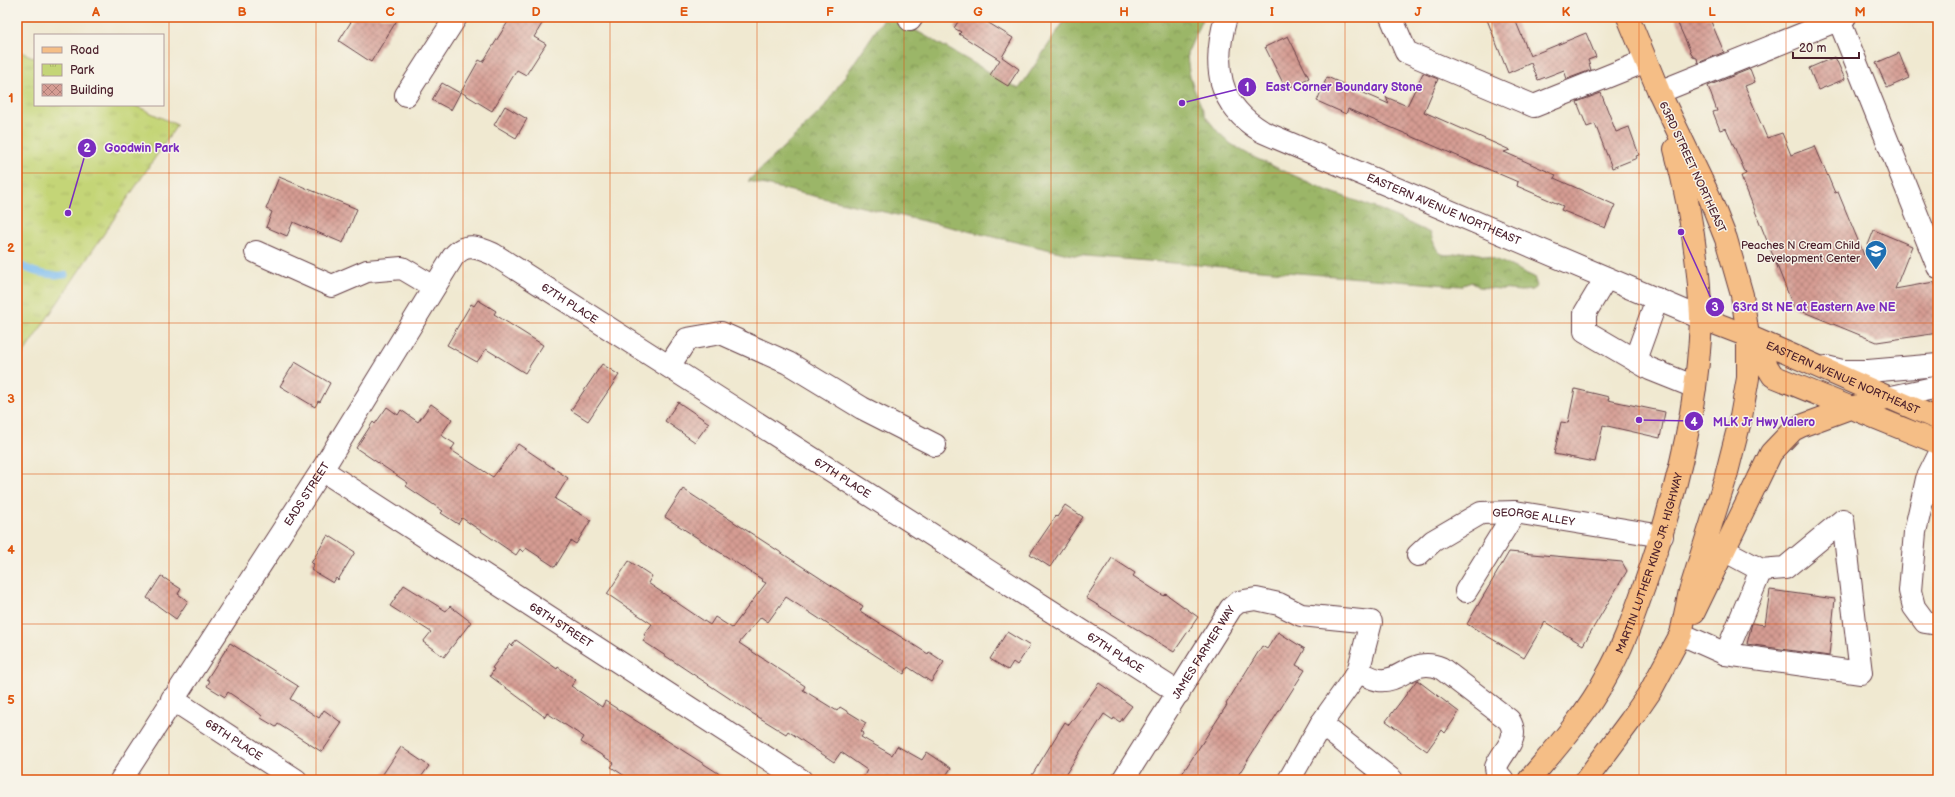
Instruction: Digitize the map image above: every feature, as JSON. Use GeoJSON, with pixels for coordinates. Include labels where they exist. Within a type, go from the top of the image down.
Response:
{"type":"FeatureCollection","features":[{"type":"Feature","properties":{"kind":"main road","name":"63RD STREET NORTHEAST"},"geometry":{"type":"LineString","coordinates":[[1628,17],[1659,92],[1709,196],[1726,239],[1741,291],[1748,336]]}},
{"type":"Feature","properties":{"kind":"main road","name":"63RD STREET NORTHEAST"},"geometry":{"type":"LineString","coordinates":[[1659,92],[1691,214],[1697,256],[1701,318]]}},
{"type":"Feature","properties":{"kind":"main road","name":"EASTERN AVENUE NORTHEAST"},"geometry":{"type":"LineString","coordinates":[[1701,318],[1748,336],[1938,419]]}},
{"type":"Feature","properties":{"kind":"main road","name":"MARTIN LUTHER KING JR. HIGHWAY"},"geometry":{"type":"LineString","coordinates":[[1529,780],[1565,737],[1606,679],[1623,643],[1662,536],[1685,443],[1695,387],[1701,318]]}},
{"type":"Feature","properties":{"kind":"main road","name":"EASTERN AVENUE NORTHEAST"},"geometry":{"type":"LineString","coordinates":[[1748,336],[1773,376],[1850,408],[1916,432],[1938,443]]}},
{"type":"Feature","properties":{"kind":"main road"},"geometry":{"type":"LineString","coordinates":[[1586,780],[1650,692],[1681,634],[1699,605],[1715,546],[1725,480],[1741,418],[1748,378],[1748,336]]}},
{"type":"Feature","properties":{"kind":"main road"},"geometry":{"type":"LineString","coordinates":[[1715,546],[1771,453],[1793,430],[1850,408],[1887,398]]}},
{"type":"Feature","properties":{"kind":"street"},"geometry":{"type":"LineString","coordinates":[[406,96],[456,17]]}},
{"type":"Feature","properties":{"kind":"street","name":"EASTERN AVENUE NORTHEAST"},"geometry":{"type":"LineString","coordinates":[[1226,17],[1219,40],[1218,71],[1226,95],[1236,111],[1248,123],[1263,132],[1701,318]]}},
{"type":"Feature","properties":{"kind":"street"},"geometry":{"type":"LineString","coordinates":[[1391,17],[1406,52],[1534,106],[1646,61]]}},
{"type":"Feature","properties":{"kind":"street"},"geometry":{"type":"LineString","coordinates":[[1659,92],[1842,18],[1938,266]]}},
{"type":"Feature","properties":{"kind":"street","name":"EADS STREET"},"geometry":{"type":"LineString","coordinates":[[121,780],[172,699],[322,470],[453,257],[461,249],[474,246],[507,263]]}},
{"type":"Feature","properties":{"kind":"street"},"geometry":{"type":"LineString","coordinates":[[256,252],[332,286],[367,271],[402,268],[434,287]]}},
{"type":"Feature","properties":{"kind":"street","name":"67TH PLACE"},"geometry":{"type":"LineString","coordinates":[[507,263],[1179,693]]}},
{"type":"Feature","properties":{"kind":"street"},"geometry":{"type":"LineString","coordinates":[[1606,278],[1585,313],[1585,331],[1650,369],[1695,387]]}},
{"type":"Feature","properties":{"kind":"street"},"geometry":{"type":"LineString","coordinates":[[1635,360],[1657,299]]}},
{"type":"Feature","properties":{"kind":"street"},"geometry":{"type":"LineString","coordinates":[[669,366],[687,339],[721,334],[788,363],[862,408],[935,445]]}},
{"type":"Feature","properties":{"kind":"street"},"geometry":{"type":"LineString","coordinates":[[1808,362],[1842,371],[1938,365]]}},
{"type":"Feature","properties":{"kind":"street"},"geometry":{"type":"LineString","coordinates":[[1887,398],[1938,387]]}},
{"type":"Feature","properties":{"kind":"street"},"geometry":{"type":"LineString","coordinates":[[1938,457],[1927,479],[1915,532],[1910,591],[1914,607],[1925,622],[1938,624]]}},
{"type":"Feature","properties":{"kind":"street","name":"68TH STREET"},"geometry":{"type":"LineString","coordinates":[[322,470],[802,780]]}},
{"type":"Feature","properties":{"kind":"street"},"geometry":{"type":"LineString","coordinates":[[1466,591],[1515,512]]}},
{"type":"Feature","properties":{"kind":"street","name":"GEORGE ALLEY"},"geometry":{"type":"LineString","coordinates":[[1418,555],[1433,541],[1481,513],[1515,512],[1662,536]]}},
{"type":"Feature","properties":{"kind":"street"},"geometry":{"type":"LineString","coordinates":[[1681,634],[1726,654],[1861,673],[1843,520],[1785,568],[1761,570],[1715,546]]}},
{"type":"Feature","properties":{"kind":"street"},"geometry":{"type":"LineString","coordinates":[[1726,654],[1761,570]]}},
{"type":"Feature","properties":{"kind":"street","name":"JAMES FARMER WAY"},"geometry":{"type":"LineString","coordinates":[[1123,780],[1231,608],[1238,602],[1256,599],[1279,604],[1301,615],[1371,622],[1358,672]]}},
{"type":"Feature","properties":{"kind":"street"},"geometry":{"type":"LineString","coordinates":[[1288,780],[1321,724],[1358,672],[1379,680],[1389,679],[1423,665],[1433,665],[1441,668],[1509,720],[1514,734],[1496,767],[1497,773],[1503,780]]}},
{"type":"Feature","properties":{"kind":"street","name":"68TH PLACE"},"geometry":{"type":"LineString","coordinates":[[172,699],[296,780]]}},
{"type":"Feature","properties":{"kind":"street"},"geometry":{"type":"LineString","coordinates":[[1321,724],[1392,780]]}},
{"type":"Feature","properties":{"kind":"green space"},"geometry":{"type":"Polygon","coordinates":[[[885,17],[892,17],[1019,89],[1067,17],[1203,17],[1187,54],[1189,72],[1194,89],[1206,117],[1218,132],[1231,144],[1253,157],[1326,190],[1381,210],[1430,233],[1436,248],[1442,254],[1449,255],[1470,252],[1487,256],[1534,277],[1537,286],[1532,290],[1521,291],[1479,287],[1472,282],[1460,286],[1073,255],[748,181],[822,110],[885,17]]]}},
{"type":"Feature","properties":{"kind":"green space"},"geometry":{"type":"Polygon","coordinates":[[[17,50],[34,58],[34,106],[136,106],[177,125],[17,363],[17,50]]]}},
{"type":"Feature","properties":{"kind":"building"},"geometry":{"type":"Polygon","coordinates":[[[354,17],[399,17],[371,62],[339,41],[354,17]]]}},
{"type":"Feature","properties":{"kind":"building"},"geometry":{"type":"Polygon","coordinates":[[[511,17],[546,17],[534,37],[546,44],[526,75],[517,70],[492,111],[461,92],[479,60],[483,62],[511,17]]]}},
{"type":"Feature","properties":{"kind":"building"},"geometry":{"type":"Polygon","coordinates":[[[961,17],[979,17],[1013,38],[1002,57],[1019,69],[1008,86],[990,75],[1000,60],[959,34],[961,32],[954,28],[961,17]]]}},
{"type":"Feature","properties":{"kind":"building"},"geometry":{"type":"Polygon","coordinates":[[[1486,17],[1514,17],[1530,56],[1586,33],[1596,57],[1588,60],[1591,70],[1567,79],[1564,70],[1538,80],[1531,63],[1508,73],[1486,17]]]}},
{"type":"Feature","properties":{"kind":"building"},"geometry":{"type":"Polygon","coordinates":[[[1675,17],[1709,17],[1724,52],[1698,63],[1697,58],[1693,57],[1675,17]]]}},
{"type":"Feature","properties":{"kind":"building"},"geometry":{"type":"Polygon","coordinates":[[[1288,36],[1309,78],[1286,89],[1265,47],[1288,36]]]}},
{"type":"Feature","properties":{"kind":"building"},"geometry":{"type":"Polygon","coordinates":[[[1899,53],[1909,78],[1887,88],[1876,63],[1899,53]]]}},
{"type":"Feature","properties":{"kind":"building"},"geometry":{"type":"Polygon","coordinates":[[[1835,57],[1845,79],[1818,90],[1809,68],[1835,57]]]}},
{"type":"Feature","properties":{"kind":"building"},"geometry":{"type":"Polygon","coordinates":[[[1750,69],[1755,82],[1745,86],[1767,138],[1782,133],[1791,155],[1815,146],[1835,193],[1838,192],[1864,255],[1874,230],[1912,246],[1895,289],[1934,282],[1938,291],[1938,333],[1877,342],[1794,308],[1741,176],[1746,174],[1726,128],[1720,130],[1713,112],[1717,111],[1708,86],[1750,69]]]}},
{"type":"Feature","properties":{"kind":"building"},"geometry":{"type":"Polygon","coordinates":[[[1423,73],[1438,79],[1424,112],[1510,150],[1504,152],[1556,175],[1554,178],[1615,205],[1605,228],[1561,210],[1563,206],[1517,186],[1518,182],[1348,109],[1346,114],[1317,101],[1327,77],[1389,104],[1386,97],[1407,106],[1423,73]]]}},
{"type":"Feature","properties":{"kind":"building"},"geometry":{"type":"Polygon","coordinates":[[[442,83],[460,93],[451,110],[432,100],[442,83]]]}},
{"type":"Feature","properties":{"kind":"building"},"geometry":{"type":"Polygon","coordinates":[[[1601,93],[1616,132],[1629,127],[1639,155],[1636,156],[1637,158],[1612,168],[1595,124],[1587,127],[1577,102],[1601,93]]]}},
{"type":"Feature","properties":{"kind":"building"},"geometry":{"type":"Polygon","coordinates":[[[505,106],[527,119],[516,138],[494,125],[505,106]]]}},
{"type":"Feature","properties":{"kind":"building"},"geometry":{"type":"Polygon","coordinates":[[[279,177],[357,209],[343,243],[293,222],[287,236],[266,227],[272,212],[266,209],[279,177]]]}},
{"type":"Feature","properties":{"kind":"building"},"geometry":{"type":"Polygon","coordinates":[[[478,300],[496,311],[494,314],[543,345],[525,373],[486,349],[477,362],[447,345],[471,304],[474,306],[478,300]]]}},
{"type":"Feature","properties":{"kind":"building"},"geometry":{"type":"Polygon","coordinates":[[[295,362],[330,383],[320,402],[318,401],[315,407],[280,386],[295,362]]]}},
{"type":"Feature","properties":{"kind":"building"},"geometry":{"type":"Polygon","coordinates":[[[602,364],[619,375],[588,421],[571,410],[602,364]]]}},
{"type":"Feature","properties":{"kind":"building"},"geometry":{"type":"Polygon","coordinates":[[[1575,389],[1609,397],[1608,400],[1665,412],[1660,438],[1603,425],[1595,462],[1554,454],[1561,422],[1568,423],[1575,389]]]}},
{"type":"Feature","properties":{"kind":"building"},"geometry":{"type":"Polygon","coordinates":[[[678,402],[709,423],[695,442],[665,421],[678,402]]]}},
{"type":"Feature","properties":{"kind":"building"},"geometry":{"type":"Polygon","coordinates":[[[431,404],[452,419],[441,435],[455,444],[451,450],[493,477],[518,444],[568,478],[555,499],[591,520],[576,544],[571,541],[555,567],[526,548],[523,552],[520,549],[516,555],[462,518],[458,524],[441,513],[443,511],[406,486],[408,483],[356,448],[373,422],[375,424],[387,407],[398,415],[401,410],[418,422],[431,404]]]}},
{"type":"Feature","properties":{"kind":"building"},"geometry":{"type":"Polygon","coordinates":[[[683,489],[863,606],[860,611],[928,654],[929,652],[944,662],[931,682],[908,667],[904,674],[786,597],[768,622],[761,617],[739,643],[805,686],[803,690],[837,711],[840,707],[866,723],[861,731],[864,733],[861,737],[892,755],[897,746],[922,760],[927,752],[951,768],[943,780],[862,780],[867,770],[841,752],[834,762],[788,731],[786,734],[747,710],[643,641],[646,636],[644,635],[652,624],[607,594],[629,561],[652,576],[648,583],[710,625],[715,617],[732,628],[766,583],[665,517],[683,489]]]}},
{"type":"Feature","properties":{"kind":"building"},"geometry":{"type":"Polygon","coordinates":[[[1065,505],[1083,517],[1050,567],[1030,554],[1065,505]]]}},
{"type":"Feature","properties":{"kind":"building"},"geometry":{"type":"Polygon","coordinates":[[[328,535],[355,552],[338,580],[336,578],[333,583],[311,570],[314,564],[311,563],[328,535]]]}},
{"type":"Feature","properties":{"kind":"building"},"geometry":{"type":"Polygon","coordinates":[[[1509,552],[1622,562],[1627,571],[1583,645],[1545,622],[1524,658],[1467,624],[1509,552]]]}},
{"type":"Feature","properties":{"kind":"building"},"geometry":{"type":"Polygon","coordinates":[[[1112,558],[1135,573],[1133,576],[1164,596],[1166,594],[1198,617],[1174,652],[1086,598],[1112,558]]]}},
{"type":"Feature","properties":{"kind":"building"},"geometry":{"type":"Polygon","coordinates":[[[161,576],[181,589],[178,594],[188,601],[176,619],[147,598],[161,576]]]}},
{"type":"Feature","properties":{"kind":"building"},"geometry":{"type":"Polygon","coordinates":[[[404,585],[446,611],[450,606],[471,622],[444,657],[423,642],[431,632],[390,606],[404,585]]]}},
{"type":"Feature","properties":{"kind":"building"},"geometry":{"type":"Polygon","coordinates":[[[1770,590],[1835,599],[1829,656],[1747,644],[1752,623],[1765,625],[1770,590]]]}},
{"type":"Feature","properties":{"kind":"building"},"geometry":{"type":"Polygon","coordinates":[[[1007,632],[1030,646],[1017,665],[1013,662],[1008,670],[990,659],[1007,632]]]}},
{"type":"Feature","properties":{"kind":"building"},"geometry":{"type":"Polygon","coordinates":[[[1278,632],[1305,649],[1296,665],[1305,670],[1235,780],[1178,780],[1227,705],[1226,704],[1262,646],[1267,649],[1278,632]]]}},
{"type":"Feature","properties":{"kind":"building"},"geometry":{"type":"Polygon","coordinates":[[[516,640],[557,669],[558,667],[576,680],[571,686],[602,707],[605,701],[729,780],[631,780],[611,767],[614,763],[581,742],[584,737],[547,713],[545,717],[490,676],[494,669],[492,668],[510,644],[512,646],[516,640]]]}},
{"type":"Feature","properties":{"kind":"building"},"geometry":{"type":"Polygon","coordinates":[[[230,643],[298,686],[290,699],[319,718],[324,710],[342,723],[322,752],[278,724],[276,727],[261,718],[262,716],[256,711],[228,692],[225,697],[207,686],[210,681],[207,679],[230,643]]]}},
{"type":"Feature","properties":{"kind":"building"},"geometry":{"type":"Polygon","coordinates":[[[1417,680],[1459,712],[1445,733],[1442,730],[1427,751],[1386,721],[1417,680]]]}},
{"type":"Feature","properties":{"kind":"building"},"geometry":{"type":"Polygon","coordinates":[[[1099,683],[1132,706],[1120,722],[1114,718],[1113,720],[1104,714],[1062,780],[1029,780],[1065,722],[1069,725],[1099,683]]]}},
{"type":"Feature","properties":{"kind":"building"},"geometry":{"type":"Polygon","coordinates":[[[401,747],[429,766],[419,780],[379,780],[401,747]]]}},
{"type":"Feature","properties":{"kind":"waterway"},"geometry":{"type":"LineString","coordinates":[[17,263],[40,273],[65,275]]}},
{"type":"Feature","properties":{"kind":"place","name":"East Corner Boundary Stone"},"geometry":{"type":"Point","coordinates":[1182,103]}},
{"type":"Feature","properties":{"kind":"place","name":"Goodwin Park"},"geometry":{"type":"Point","coordinates":[68,213]}},
{"type":"Feature","properties":{"kind":"place","name":"63rd St NE at Eastern Ave NE"},"geometry":{"type":"Point","coordinates":[1681,232]}},
{"type":"Feature","properties":{"kind":"place","name":"Peaches N Cream Child Development Center"},"geometry":{"type":"Point","coordinates":[1876,270]}},
{"type":"Feature","properties":{"kind":"place","name":"MLK Jr Hwy Valero"},"geometry":{"type":"Point","coordinates":[1639,420]}}]}
